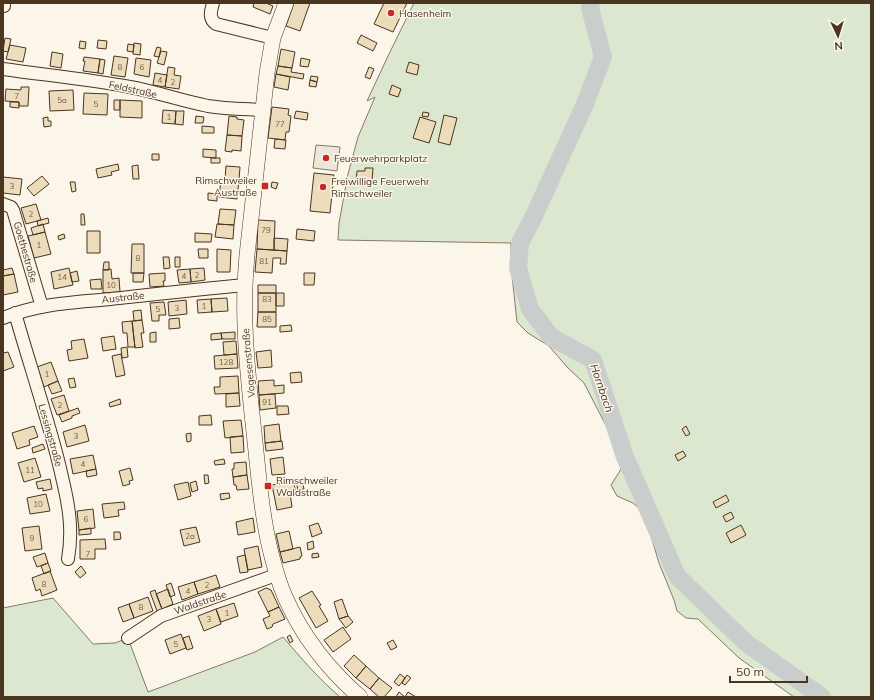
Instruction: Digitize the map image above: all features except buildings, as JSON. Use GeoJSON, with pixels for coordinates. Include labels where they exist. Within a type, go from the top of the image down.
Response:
{"type":"FeatureCollection","features":[{"type":"Feature","properties":{"kind":"main road","name":"Vogesenstraße"},"geometry":{"type":"LineString","coordinates":[[286,3],[273,38],[267,73],[245,285],[246,349],[259,481],[267,536],[276,576],[285,598],[297,622],[309,640],[341,680],[360,697]]}},
{"type":"Feature","properties":{"kind":"street"},"geometry":{"type":"LineString","coordinates":[[213,3],[210,18],[216,24],[273,38]]}},
{"type":"Feature","properties":{"kind":"street","name":"Feldstraße"},"geometry":{"type":"LineString","coordinates":[[3,69],[129,87],[210,106],[263,110]]}},
{"type":"Feature","properties":{"kind":"street","name":"Goethestraße"},"geometry":{"type":"LineString","coordinates":[[3,204],[14,210],[42,307]]}},
{"type":"Feature","properties":{"kind":"street","name":"Austraße"},"geometry":{"type":"LineString","coordinates":[[3,318],[15,313],[66,303],[245,285]]}},
{"type":"Feature","properties":{"kind":"street","name":"Lessingstraße"},"geometry":{"type":"LineString","coordinates":[[15,313],[52,434],[67,499],[71,533],[68,559]]}},
{"type":"Feature","properties":{"kind":"street","name":"Waldstraße"},"geometry":{"type":"LineString","coordinates":[[128,638],[161,616],[276,576]]}},
{"type":"Feature","properties":{"kind":"green space"},"geometry":{"type":"Polygon","coordinates":[[[414,3],[871,3],[871,697],[794,697],[739,658],[698,619],[686,618],[677,611],[659,563],[646,519],[641,510],[633,503],[617,496],[611,485],[623,466],[615,443],[584,383],[567,367],[549,346],[528,333],[517,322],[511,266],[511,243],[338,240],[339,223],[348,174],[358,137],[375,97],[367,101],[414,3]]]}},
{"type":"Feature","properties":{"kind":"green space"},"geometry":{"type":"Polygon","coordinates":[[[53,598],[93,644],[115,643],[128,638],[148,692],[255,652],[283,637],[317,676],[340,697],[3,697],[3,608],[53,598]]]}},
{"type":"Feature","properties":{"kind":"shaded area","name":"Feuerwehrparkplatz"},"geometry":{"type":"Polygon","coordinates":[[[316,145],[340,147],[337,171],[313,168],[316,145]]]}},
{"type":"Feature","properties":{"kind":"waterway","name":"Hornbach"},"geometry":{"type":"LineString","coordinates":[[591,3],[590,8],[603,57],[585,104],[520,243],[518,268],[530,309],[551,337],[593,360],[625,457],[677,576],[745,642],[822,697]]}},
{"type":"Feature","properties":{"kind":"place","name":"Hasenheim"},"geometry":{"type":"Point","coordinates":[391,13]}},
{"type":"Feature","properties":{"kind":"place","name":"Feuerwehrparkplatz"},"geometry":{"type":"Point","coordinates":[326,158]}},
{"type":"Feature","properties":{"kind":"place","name":"Rimschweiler Austraße"},"geometry":{"type":"Point","coordinates":[265,186]}},
{"type":"Feature","properties":{"kind":"place","name":"Freiwillige Feuerwehr Rimschweiler"},"geometry":{"type":"Point","coordinates":[323,187]}},
{"type":"Feature","properties":{"kind":"place","name":"Rimschweiler Waldstraße"},"geometry":{"type":"Point","coordinates":[268,486]}}]}
